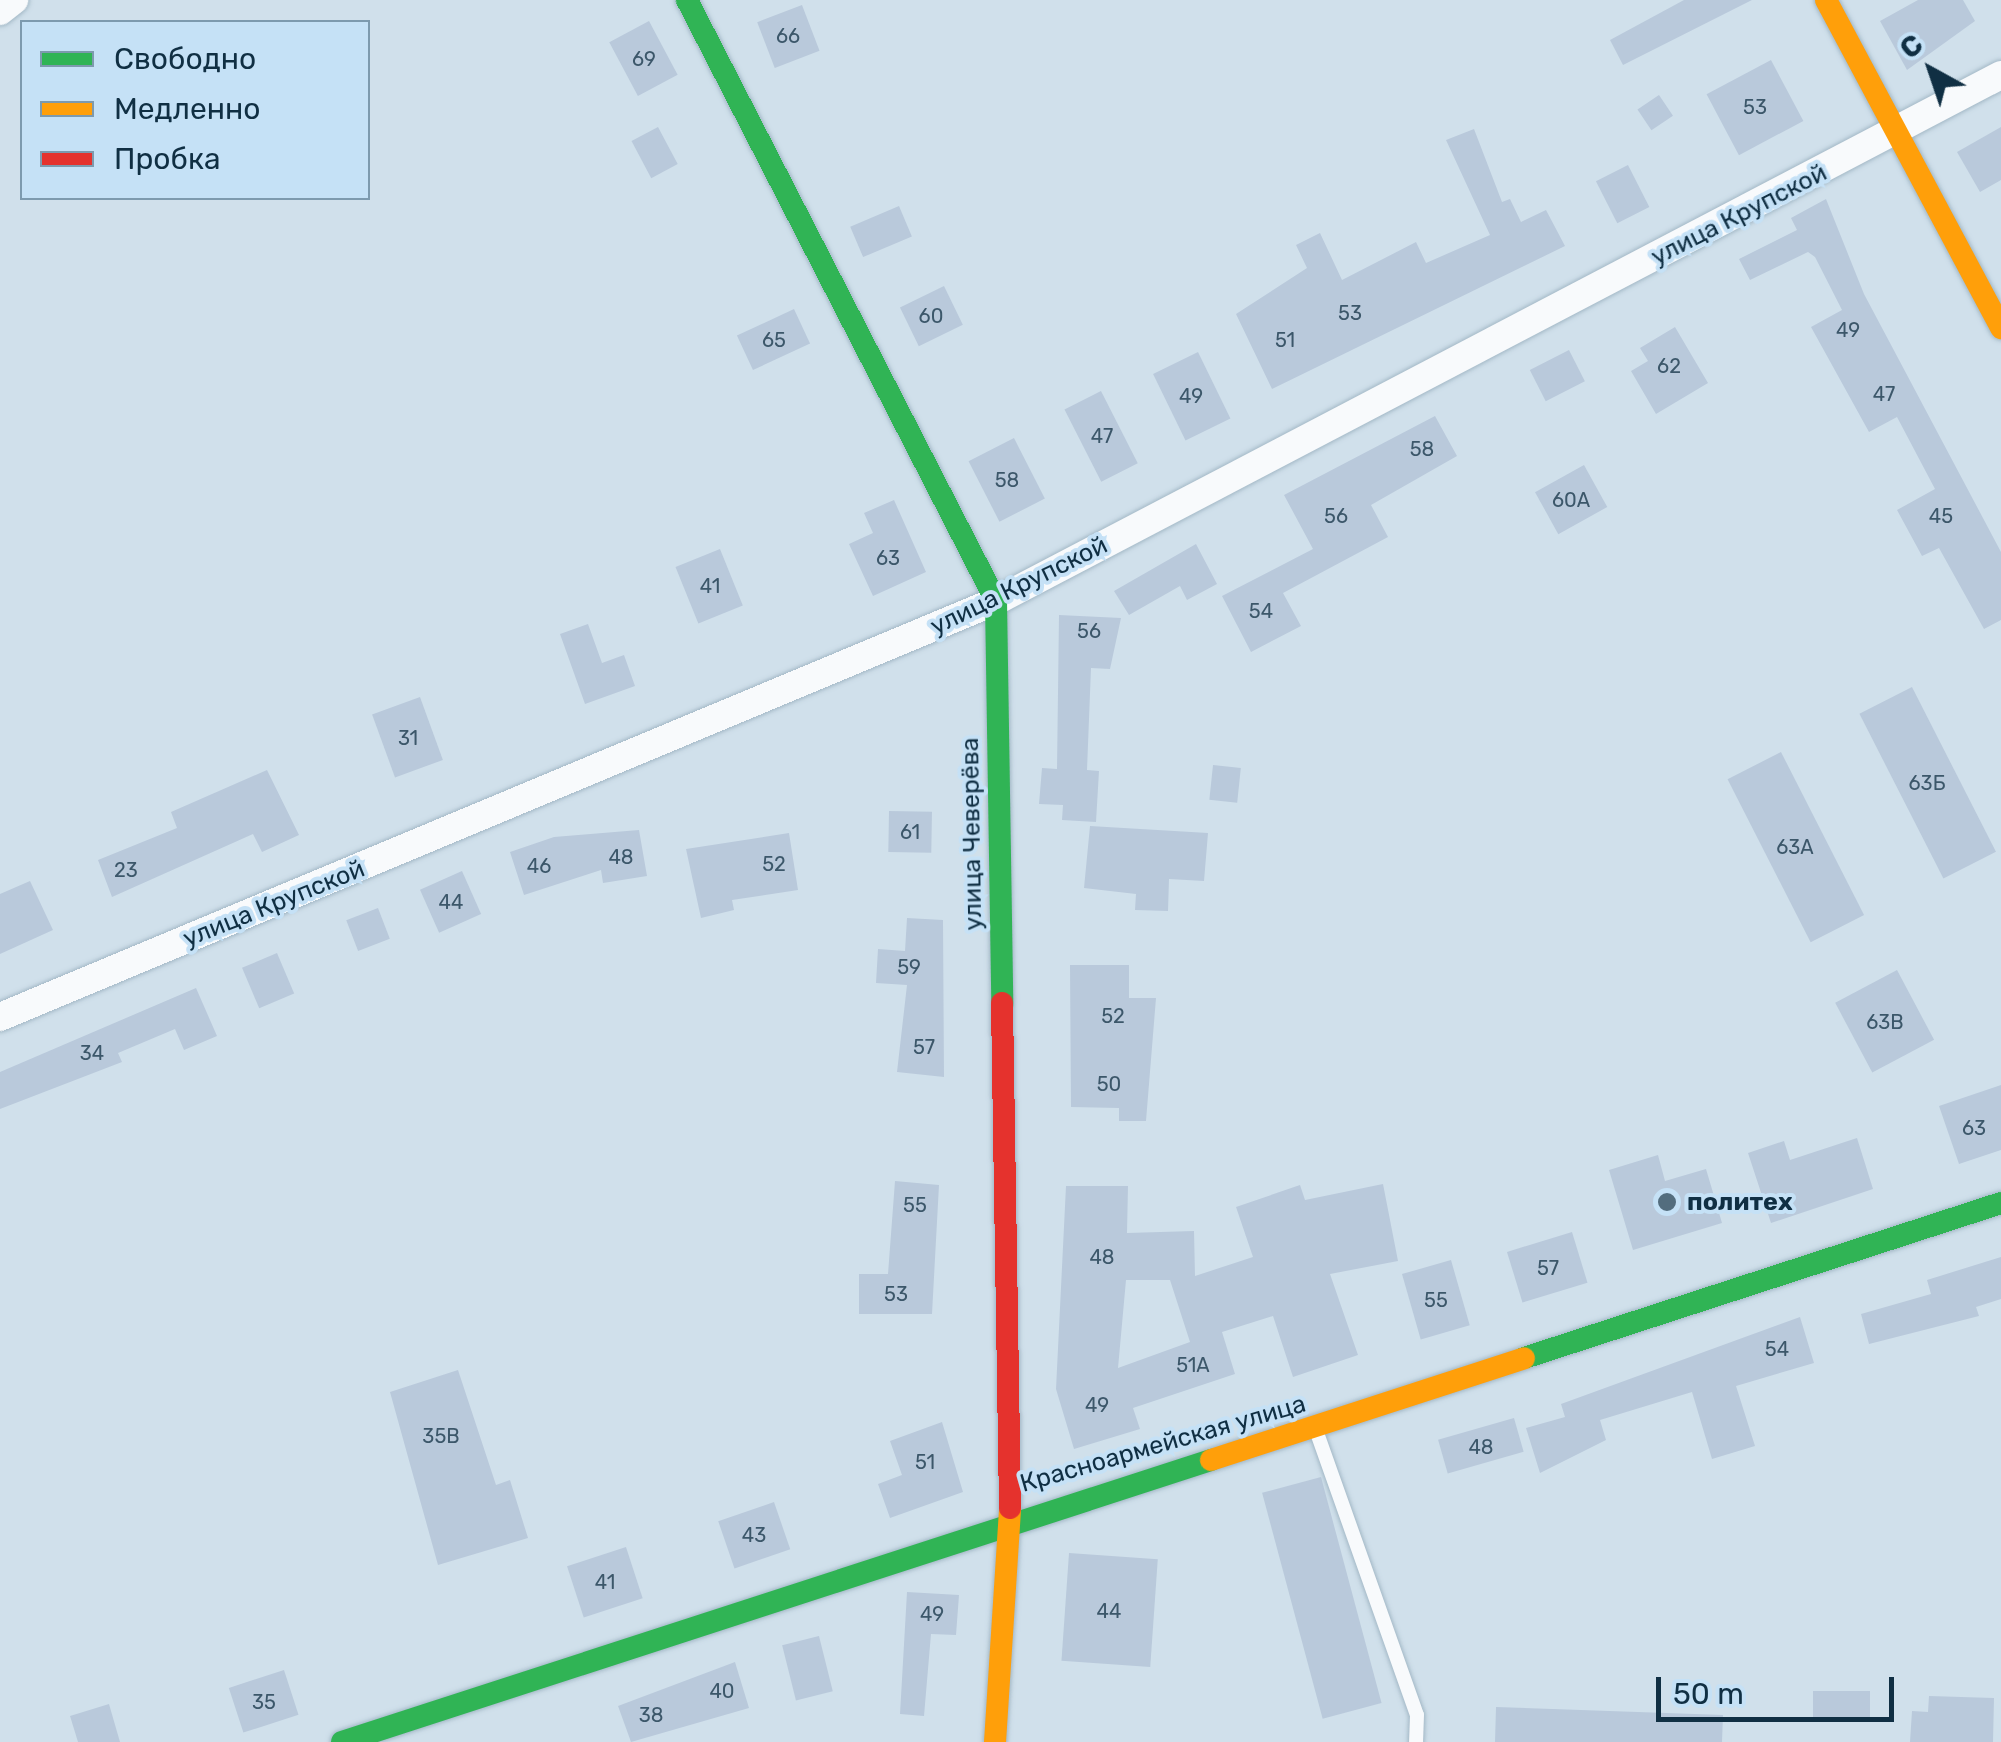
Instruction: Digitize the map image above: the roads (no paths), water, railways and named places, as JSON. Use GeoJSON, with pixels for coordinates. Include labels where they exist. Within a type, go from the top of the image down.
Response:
{"type":"FeatureCollection","features":[{"type":"Feature","properties":{"kind":"main road","name":"улица Чеверёва"},"geometry":{"type":"LineString","coordinates":[[687,0],[996,601],[1010,1518],[995,1742]]}},
{"type":"Feature","properties":{"kind":"main road"},"geometry":{"type":"LineString","coordinates":[[1826,0],[2001,328]]}},
{"type":"Feature","properties":{"kind":"main road","name":"Красноармейская улица"},"geometry":{"type":"LineString","coordinates":[[342,1742],[1010,1518],[1316,1429],[2001,1203]]}},
{"type":"Feature","properties":{"kind":"street"},"geometry":{"type":"LineString","coordinates":[[0,11],[14,0]]}},
{"type":"Feature","properties":{"kind":"street","name":"улица Крупской"},"geometry":{"type":"LineString","coordinates":[[0,1017],[996,601],[1899,132],[2001,75]]}},
{"type":"Feature","properties":{"kind":"lane"},"geometry":{"type":"LineString","coordinates":[[1316,1429],[1417,1715],[1416,1742]]}},
{"type":"Feature","properties":{"kind":"place","name":"политех"},"geometry":{"type":"Point","coordinates":[1667,1202]}}]}
